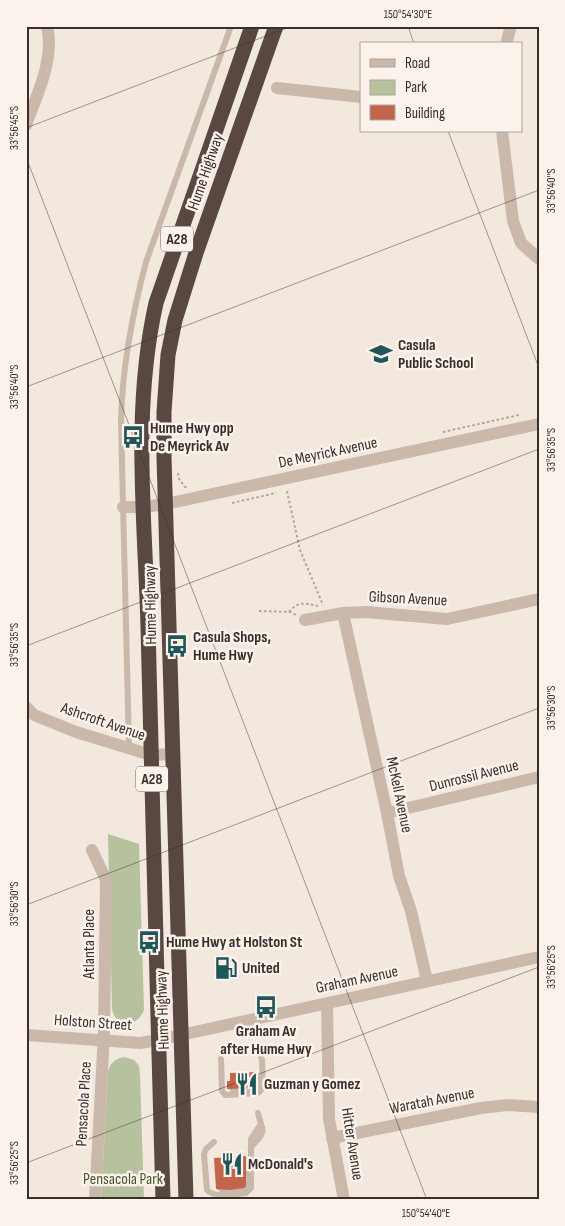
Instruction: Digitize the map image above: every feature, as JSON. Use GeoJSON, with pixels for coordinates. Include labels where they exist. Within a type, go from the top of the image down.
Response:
{"type":"FeatureCollection","features":[{"type":"Feature","properties":{"kind":"highway","name":"Hume Highway"},"geometry":{"type":"LineString","coordinates":[[163,1200],[147,573],[143,507],[143,388],[147,343],[152,318],[177,240],[252,26]]}},
{"type":"Feature","properties":{"kind":"highway","name":"Hume Highway"},"geometry":{"type":"LineString","coordinates":[[186,1200],[164,412],[168,355],[175,320],[196,253],[276,26]]}},
{"type":"Feature","properties":{"kind":"street"},"geometry":{"type":"LineString","coordinates":[[26,125],[43,77],[50,36],[47,26]]}},
{"type":"Feature","properties":{"kind":"street"},"geometry":{"type":"LineString","coordinates":[[507,42],[511,26]]}},
{"type":"Feature","properties":{"kind":"street"},"geometry":{"type":"LineString","coordinates":[[277,88],[360,97]]}},
{"type":"Feature","properties":{"kind":"street"},"geometry":{"type":"LineString","coordinates":[[502,132],[512,221],[521,243],[539,259]]}},
{"type":"Feature","properties":{"kind":"street","name":"De Meyrick Avenue"},"geometry":{"type":"LineString","coordinates":[[124,507],[166,504],[539,424]]}},
{"type":"Feature","properties":{"kind":"street","name":"Gibson Avenue"},"geometry":{"type":"LineString","coordinates":[[305,620],[366,612],[447,619],[539,599]]}},
{"type":"Feature","properties":{"kind":"street","name":"McKell Avenue"},"geometry":{"type":"LineString","coordinates":[[344,614],[388,813],[399,876],[412,911],[427,981]]}},
{"type":"Feature","properties":{"kind":"street","name":"Ashcroft Avenue"},"geometry":{"type":"LineString","coordinates":[[26,707],[34,715],[151,755],[174,754]]}},
{"type":"Feature","properties":{"kind":"street","name":"Dunrossil Avenue"},"geometry":{"type":"LineString","coordinates":[[388,813],[539,777]]}},
{"type":"Feature","properties":{"kind":"street","name":"Atlanta Place"},"geometry":{"type":"LineString","coordinates":[[92,850],[106,880],[104,1041]]}},
{"type":"Feature","properties":{"kind":"street","name":"Graham Avenue"},"geometry":{"type":"LineString","coordinates":[[158,1040],[539,957]]}},
{"type":"Feature","properties":{"kind":"street","name":"Hitter Avenue"},"geometry":{"type":"LineString","coordinates":[[327,1004],[329,1119],[344,1200]]}},
{"type":"Feature","properties":{"kind":"street","name":"Holston Street"},"geometry":{"type":"LineString","coordinates":[[26,1035],[140,1043],[158,1040]]}},
{"type":"Feature","properties":{"kind":"street","name":"Pensacola Place"},"geometry":{"type":"LineString","coordinates":[[95,1200],[104,1041]]}},
{"type":"Feature","properties":{"kind":"street","name":"Waratah Avenue"},"geometry":{"type":"LineString","coordinates":[[332,1138],[481,1108],[508,1105],[539,1107]]}},
{"type":"Feature","properties":{"kind":"lane"},"geometry":{"type":"LineString","coordinates":[[129,747],[123,566],[124,507],[121,422],[126,352],[136,300],[146,262],[231,26]]}},
{"type":"Feature","properties":{"kind":"lane"},"geometry":{"type":"LineString","coordinates":[[221,1059],[222,1091],[225,1094],[258,1093],[263,1088],[262,1060],[259,1049]]}},
{"type":"Feature","properties":{"kind":"lane"},"geometry":{"type":"LineString","coordinates":[[214,1142],[206,1149],[204,1154],[207,1190],[217,1195],[246,1193],[250,1190],[251,1139],[261,1124],[258,1113]]}},
{"type":"Feature","properties":{"kind":"path"},"geometry":{"type":"LineString","coordinates":[[436,433],[525,414]]}},
{"type":"Feature","properties":{"kind":"path"},"geometry":{"type":"LineString","coordinates":[[177,469],[179,479],[185,487]]}},
{"type":"Feature","properties":{"kind":"path"},"geometry":{"type":"LineString","coordinates":[[287,491],[300,550],[323,605],[301,603],[293,607],[289,612]]}},
{"type":"Feature","properties":{"kind":"path"},"geometry":{"type":"LineString","coordinates":[[228,503],[241,501]]}},
{"type":"Feature","properties":{"kind":"path"},"geometry":{"type":"LineString","coordinates":[[259,611],[289,612],[305,620]]}},
{"type":"Feature","properties":{"kind":"green space"},"geometry":{"type":"Polygon","coordinates":[[[108,834],[139,844],[144,1010],[137,1020],[127,1024],[122,1023],[114,1016],[112,1009],[108,834]]]}},
{"type":"Feature","properties":{"kind":"green space","name":"Pensacola Park"},"geometry":{"type":"Polygon","coordinates":[[[124,1057],[134,1060],[139,1066],[144,1200],[101,1200],[108,1071],[114,1061],[124,1057]]]}},
{"type":"Feature","properties":{"kind":"building"},"geometry":{"type":"Polygon","coordinates":[[[257,1072],[258,1086],[256,1088],[227,1089],[230,1073],[257,1072]]]}},
{"type":"Feature","properties":{"kind":"building"},"geometry":{"type":"Polygon","coordinates":[[[246,1156],[246,1186],[230,1190],[216,1189],[214,1158],[246,1156]]]}},
{"type":"Feature","properties":{"kind":"place","name":"Casula Public School"},"geometry":{"type":"Point","coordinates":[381,354]}},
{"type":"Feature","properties":{"kind":"place","name":"Hume Hwy opp De Meyrick Av"},"geometry":{"type":"Point","coordinates":[133,437]}},
{"type":"Feature","properties":{"kind":"place","name":"Casula Shops, Hume Hwy"},"geometry":{"type":"Point","coordinates":[177,646]}},
{"type":"Feature","properties":{"kind":"place","name":"Hume Hwy at Holston St"},"geometry":{"type":"Point","coordinates":[149,942]}},
{"type":"Feature","properties":{"kind":"place","name":"United"},"geometry":{"type":"Point","coordinates":[226,968]}},
{"type":"Feature","properties":{"kind":"place","name":"Graham Av after Hume Hwy"},"geometry":{"type":"Point","coordinates":[266,1007]}},
{"type":"Feature","properties":{"kind":"place","name":"Guzman y Gomez"},"geometry":{"type":"Point","coordinates":[247,1084]}},
{"type":"Feature","properties":{"kind":"place","name":"McDonald's"},"geometry":{"type":"Point","coordinates":[232,1164]}}]}
